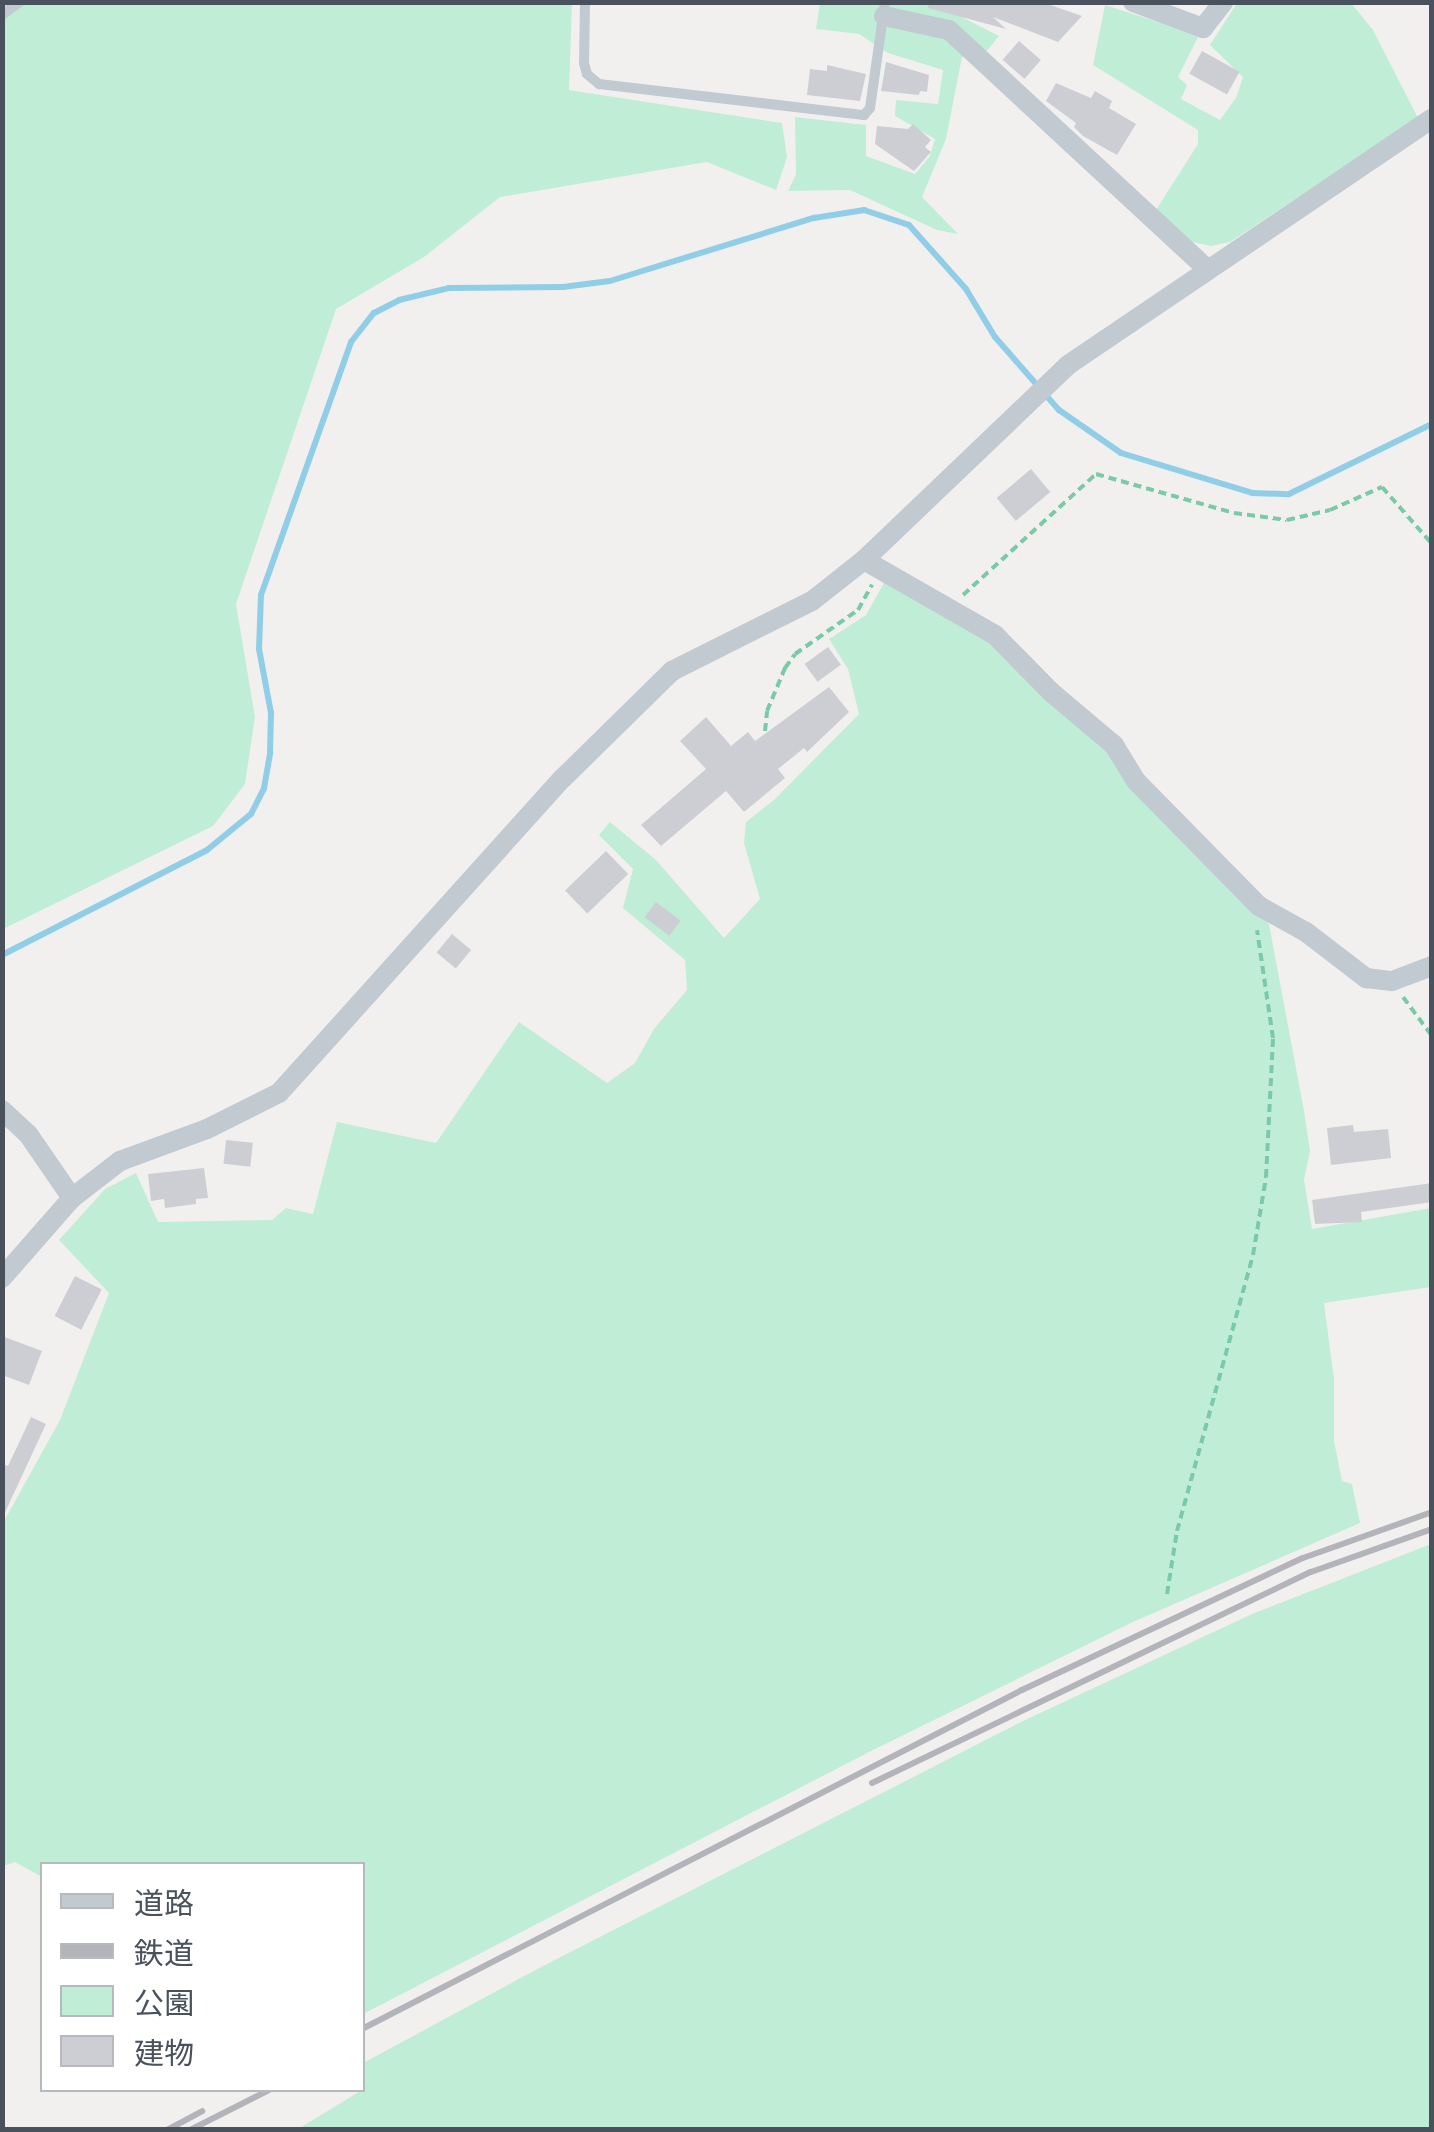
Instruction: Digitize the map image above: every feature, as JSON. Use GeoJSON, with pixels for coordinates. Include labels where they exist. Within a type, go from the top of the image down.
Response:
{"type":"FeatureCollection","features":[{"type":"Feature","properties":{"kind":"street"},"geometry":{"type":"LineString","coordinates":[[1133,2],[1202,28],[1224,2]]}},
{"type":"Feature","properties":{"kind":"street"},"geometry":{"type":"LineString","coordinates":[[884,10],[948,30],[1207,268]]}},
{"type":"Feature","properties":{"kind":"street"},"geometry":{"type":"LineString","coordinates":[[2,1278],[72,1198],[120,1161],[207,1129],[279,1093],[563,778],[672,671],[812,601],[872,565],[1026,402],[1060,372],[1207,268],[1432,119]]}},
{"type":"Feature","properties":{"kind":"street"},"geometry":{"type":"LineString","coordinates":[[872,565],[951,606],[995,635],[1051,692],[1114,745],[1136,781],[1259,906],[1306,932],[1366,978],[1392,981],[1432,966]]}},
{"type":"Feature","properties":{"kind":"street"},"geometry":{"type":"LineString","coordinates":[[2,1110],[28,1134],[72,1198]]}},
{"type":"Feature","properties":{"kind":"lane"},"geometry":{"type":"LineString","coordinates":[[2,15],[20,2]]}},
{"type":"Feature","properties":{"kind":"lane"},"geometry":{"type":"LineString","coordinates":[[585,2],[584,63],[587,74],[599,84],[864,115],[870,108],[884,10]]}},
{"type":"Feature","properties":{"kind":"path"},"geometry":{"type":"LineString","coordinates":[[951,606],[1096,474],[1234,513],[1287,520],[1330,510],[1382,486],[1432,544]]}},
{"type":"Feature","properties":{"kind":"path"},"geometry":{"type":"LineString","coordinates":[[765,732],[767,711],[785,668],[795,654],[858,610],[872,565]]}},
{"type":"Feature","properties":{"kind":"path"},"geometry":{"type":"LineString","coordinates":[[1167,1594],[1177,1531],[1253,1255],[1266,1178],[1274,1038],[1258,943],[1259,906]]}},
{"type":"Feature","properties":{"kind":"path"},"geometry":{"type":"LineString","coordinates":[[1392,981],[1432,1036]]}},
{"type":"Feature","properties":{"kind":"green space"},"geometry":{"type":"Polygon","coordinates":[[[3,3],[572,3],[569,90],[782,123],[787,157],[776,190],[707,162],[500,197],[424,257],[336,309],[236,604],[255,717],[245,784],[213,826],[3,929],[3,3]]]}},
{"type":"Feature","properties":{"kind":"green space"},"geometry":{"type":"Polygon","coordinates":[[[820,3],[951,3],[950,11],[999,36],[986,52],[962,57],[946,139],[922,197],[958,234],[937,230],[850,190],[788,191],[796,174],[795,117],[866,125],[866,156],[915,174],[930,156],[935,139],[895,116],[896,100],[938,104],[943,70],[888,53],[859,34],[816,29],[820,3]]]}},
{"type":"Feature","properties":{"kind":"green space"},"geometry":{"type":"Polygon","coordinates":[[[1237,3],[1351,3],[1373,30],[1418,118],[1230,242],[1211,246],[1192,242],[1156,210],[1198,144],[1198,130],[1093,65],[1105,5],[1199,35],[1178,77],[1187,85],[1181,99],[1220,120],[1236,98],[1243,77],[1210,45],[1237,3]]]}},
{"type":"Feature","properties":{"kind":"green space"},"geometry":{"type":"Polygon","coordinates":[[[885,581],[988,640],[1109,750],[1219,875],[1269,924],[1310,1151],[1304,1180],[1312,1229],[1431,1208],[1431,1287],[1324,1303],[1334,1379],[1334,1441],[1342,1481],[1352,1484],[1360,1523],[1133,1622],[869,1752],[365,2013],[365,1862],[40,1862],[40,1876],[15,1862],[3,1866],[3,1523],[60,1420],[109,1293],[59,1240],[105,1189],[136,1173],[158,1222],[272,1220],[286,1208],[313,1214],[337,1122],[436,1143],[519,1022],[607,1083],[635,1063],[654,1029],[687,990],[685,960],[623,908],[633,869],[599,835],[610,822],[656,860],[724,938],[760,899],[744,843],[746,822],[775,799],[859,714],[848,669],[829,639],[866,615],[885,581]]]}},
{"type":"Feature","properties":{"kind":"green space"},"geometry":{"type":"Polygon","coordinates":[[[1431,1544],[1431,2129],[298,2129],[359,2092],[365,2092],[365,2062],[543,1966],[1023,1721],[1252,1614],[1431,1544]]]}},
{"type":"Feature","properties":{"kind":"building"},"geometry":{"type":"Polygon","coordinates":[[[929,2],[1042,2],[1082,16],[1058,42],[993,17],[1006,29],[928,8],[929,2]]]}},
{"type":"Feature","properties":{"kind":"building"},"geometry":{"type":"Polygon","coordinates":[[[1019,41],[1041,60],[1024,79],[1003,60],[1019,41]]]}},
{"type":"Feature","properties":{"kind":"building"},"geometry":{"type":"Polygon","coordinates":[[[1202,51],[1240,72],[1227,95],[1189,74],[1202,51]]]}},
{"type":"Feature","properties":{"kind":"building"},"geometry":{"type":"Polygon","coordinates":[[[886,62],[929,75],[927,92],[920,91],[919,95],[881,91],[886,62]]]}},
{"type":"Feature","properties":{"kind":"building"},"geometry":{"type":"Polygon","coordinates":[[[827,65],[866,74],[860,101],[807,95],[810,69],[827,71],[827,65]]]}},
{"type":"Feature","properties":{"kind":"building"},"geometry":{"type":"Polygon","coordinates":[[[1056,83],[1091,98],[1095,91],[1112,101],[1109,108],[1136,124],[1117,155],[1083,136],[1074,127],[1076,123],[1046,101],[1056,83]]]}},
{"type":"Feature","properties":{"kind":"building"},"geometry":{"type":"Polygon","coordinates":[[[913,124],[931,140],[925,147],[931,152],[914,171],[875,144],[877,126],[908,129],[913,124]]]}},
{"type":"Feature","properties":{"kind":"building"},"geometry":{"type":"Polygon","coordinates":[[[1031,469],[1050,492],[1016,521],[997,498],[1031,469]]]}},
{"type":"Feature","properties":{"kind":"building"},"geometry":{"type":"Polygon","coordinates":[[[828,647],[841,665],[817,682],[805,664],[828,647]]]}},
{"type":"Feature","properties":{"kind":"building"},"geometry":{"type":"Polygon","coordinates":[[[829,687],[849,712],[807,752],[804,748],[778,769],[785,778],[744,812],[726,791],[661,846],[641,825],[706,769],[680,741],[706,717],[731,746],[748,732],[755,741],[829,687]]]}},
{"type":"Feature","properties":{"kind":"building"},"geometry":{"type":"Polygon","coordinates":[[[606,851],[628,874],[587,914],[565,891],[606,851]]]}},
{"type":"Feature","properties":{"kind":"building"},"geometry":{"type":"Polygon","coordinates":[[[656,902],[681,921],[669,936],[645,917],[656,902]]]}},
{"type":"Feature","properties":{"kind":"building"},"geometry":{"type":"Polygon","coordinates":[[[452,934],[471,950],[456,968],[437,952],[452,934]]]}},
{"type":"Feature","properties":{"kind":"building"},"geometry":{"type":"Polygon","coordinates":[[[1353,1125],[1354,1132],[1388,1129],[1391,1158],[1331,1165],[1327,1128],[1353,1125]]]}},
{"type":"Feature","properties":{"kind":"building"},"geometry":{"type":"Polygon","coordinates":[[[226,1140],[253,1143],[250,1167],[223,1164],[226,1140]]]}},
{"type":"Feature","properties":{"kind":"building"},"geometry":{"type":"Polygon","coordinates":[[[204,1168],[208,1198],[196,1199],[196,1204],[165,1208],[164,1199],[151,1201],[148,1174],[204,1168]]]}},
{"type":"Feature","properties":{"kind":"building"},"geometry":{"type":"Polygon","coordinates":[[[1432,1183],[1432,1202],[1361,1212],[1362,1222],[1315,1224],[1312,1200],[1432,1183]]]}},
{"type":"Feature","properties":{"kind":"building"},"geometry":{"type":"Polygon","coordinates":[[[75,1276],[102,1290],[81,1330],[55,1316],[75,1276]]]}},
{"type":"Feature","properties":{"kind":"building"},"geometry":{"type":"Polygon","coordinates":[[[2,1336],[42,1351],[29,1385],[2,1375],[2,1336]]]}},
{"type":"Feature","properties":{"kind":"building"},"geometry":{"type":"Polygon","coordinates":[[[31,1417],[46,1424],[2,1519],[2,1464],[8,1466],[31,1417]]]}},
{"type":"Feature","properties":{"kind":"waterway"},"geometry":{"type":"LineString","coordinates":[[2,955],[207,850],[251,814],[264,788],[270,753],[271,713],[259,649],[261,595],[351,342],[374,313],[399,300],[449,288],[563,287],[610,281],[814,218],[864,210],[909,225],[966,289],[995,337],[1059,410],[1121,453],[1253,493],[1289,494],[1432,424]]}},
{"type":"Feature","properties":{"kind":"railway"},"geometry":{"type":"LineString","coordinates":[[365,2027],[1022,1690],[1303,1558],[1432,1512]]}},
{"type":"Feature","properties":{"kind":"railway"},"geometry":{"type":"LineString","coordinates":[[872,1783],[1311,1572],[1432,1529]]}},
{"type":"Feature","properties":{"kind":"railway"},"geometry":{"type":"LineString","coordinates":[[190,2130],[265,2092]]}},
{"type":"Feature","properties":{"kind":"railway"},"geometry":{"type":"LineString","coordinates":[[167,2130],[202,2111]]}}]}
